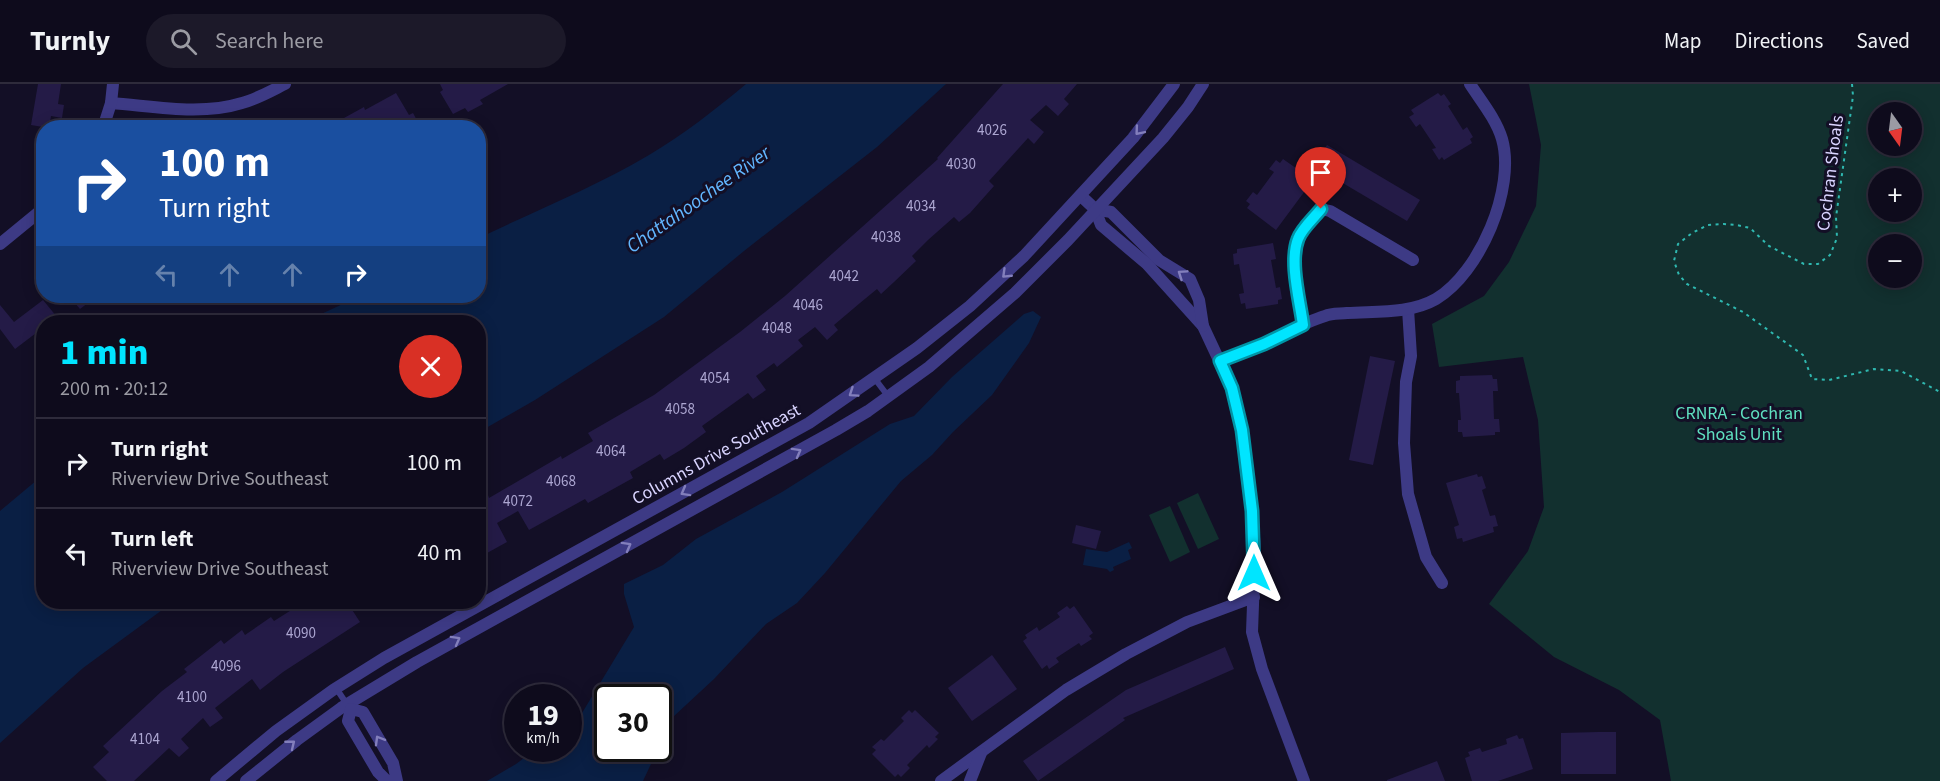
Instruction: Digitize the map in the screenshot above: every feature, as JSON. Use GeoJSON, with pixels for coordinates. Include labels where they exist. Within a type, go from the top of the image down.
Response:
{"type":"FeatureCollection","features":[{"type":"Feature","properties":{"kind":"street"},"geometry":{"type":"LineString","coordinates":[[106,120],[111,103],[113,84]]}},
{"type":"Feature","properties":{"kind":"street"},"geometry":{"type":"LineString","coordinates":[[111,103],[197,110],[219,108],[242,103],[285,84]]}},
{"type":"Feature","properties":{"kind":"street","name":"Columns Drive Southeast"},"geometry":{"type":"LineString","coordinates":[[486,601],[809,423],[917,348],[999,280],[1081,196],[1133,138],[1174,84]]}},
{"type":"Feature","properties":{"kind":"street","name":"Columns Drive Southeast"},"geometry":{"type":"LineString","coordinates":[[246,781],[297,740],[417,662],[836,430],[929,367],[1015,294],[1068,240],[1162,138],[1203,84]]}},
{"type":"Feature","properties":{"kind":"street"},"geometry":{"type":"LineString","coordinates":[[1220,361],[1264,344],[1326,315],[1408,309],[1434,300],[1448,290],[1467,270],[1483,243],[1501,193],[1505,162],[1502,139],[1494,120],[1470,84]]}},
{"type":"Feature","properties":{"kind":"street"},"geometry":{"type":"LineString","coordinates":[[1081,196],[1095,209],[1111,212],[1203,326],[1232,388],[1242,430],[1252,511],[1255,550],[1252,632],[1262,669],[1304,781]]}},
{"type":"Feature","properties":{"kind":"street"},"geometry":{"type":"LineString","coordinates":[[1303,325],[1295,267],[1295,250],[1298,238],[1321,209],[1330,211],[1413,260]]}},
{"type":"Feature","properties":{"kind":"street"},"geometry":{"type":"LineString","coordinates":[[0,244],[36,215]]}},
{"type":"Feature","properties":{"kind":"street"},"geometry":{"type":"LineString","coordinates":[[1151,260],[1185,275],[1192,283],[1199,300],[1203,326]]}},
{"type":"Feature","properties":{"kind":"street"},"geometry":{"type":"LineString","coordinates":[[1408,309],[1411,356],[1406,382],[1404,443],[1408,494],[1426,556],[1442,583]]}},
{"type":"Feature","properties":{"kind":"street"},"geometry":{"type":"LineString","coordinates":[[941,781],[1066,690],[1126,654],[1187,622],[1254,597]]}},
{"type":"Feature","properties":{"kind":"street","name":"Columns Drive Southeast"},"geometry":{"type":"LineString","coordinates":[[216,781],[276,731],[336,688],[471,609]]}},
{"type":"Feature","properties":{"kind":"street"},"geometry":{"type":"LineString","coordinates":[[387,781],[378,772],[348,721],[349,706],[363,712],[393,763],[397,781]]}},
{"type":"Feature","properties":{"kind":"street"},"geometry":{"type":"LineString","coordinates":[[970,781],[981,753]]}},
{"type":"Feature","properties":{"kind":"lane"},"geometry":{"type":"LineString","coordinates":[[875,379],[888,396]]}},
{"type":"Feature","properties":{"kind":"lane"},"geometry":{"type":"LineString","coordinates":[[652,510],[662,527]]}},
{"type":"Feature","properties":{"kind":"lane"},"geometry":{"type":"LineString","coordinates":[[336,688],[349,706]]}},
{"type":"Feature","properties":{"kind":"path","name":"Cochran Shoals"},"geometry":{"type":"LineString","coordinates":[[1852,84],[1853,96],[1836,217],[1837,238],[1830,255],[1818,264],[1804,264],[1769,246],[1750,228],[1724,224],[1708,225],[1692,233],[1678,244],[1674,261],[1679,275],[1687,284],[1743,312],[1803,355],[1812,379],[1829,380],[1874,369],[1901,371],[1940,392]]}},
{"type":"Feature","properties":{"kind":"green space","name":"CRNRA - Cochran Shoals Unit"},"geometry":{"type":"Polygon","coordinates":[[[1529,84],[1940,84],[1940,781],[1671,781],[1660,720],[1619,690],[1554,657],[1489,604],[1528,551],[1544,507],[1538,420],[1523,357],[1439,367],[1432,324],[1484,296],[1509,262],[1536,206],[1541,145],[1529,84]]]}},
{"type":"Feature","properties":{"kind":"green space"},"geometry":{"type":"Polygon","coordinates":[[[1198,493],[1219,539],[1198,549],[1177,503],[1198,493]]]}},
{"type":"Feature","properties":{"kind":"green space"},"geometry":{"type":"Polygon","coordinates":[[[1170,506],[1190,552],[1170,562],[1149,515],[1170,506]]]}},
{"type":"Feature","properties":{"kind":"water","name":"Chattahoochee River"},"geometry":{"type":"Polygon","coordinates":[[[746,84],[946,84],[877,147],[664,317],[535,400],[486,428],[486,315],[319,315],[345,303],[486,303],[486,235],[628,167],[675,139],[746,84]]]}},
{"type":"Feature","properties":{"kind":"water"},"geometry":{"type":"Polygon","coordinates":[[[1033,311],[1041,317],[1029,343],[992,395],[932,455],[901,481],[825,573],[797,603],[766,624],[672,719],[672,684],[600,684],[634,627],[624,594],[624,584],[663,565],[696,539],[782,492],[890,424],[914,416],[952,377],[1024,314],[1033,311]]]}},
{"type":"Feature","properties":{"kind":"water"},"geometry":{"type":"Polygon","coordinates":[[[36,481],[36,609],[163,609],[83,668],[0,743],[0,511],[36,481]]]}},
{"type":"Feature","properties":{"kind":"water"},"geometry":{"type":"Polygon","coordinates":[[[1129,542],[1132,548],[1128,550],[1131,559],[1113,567],[1114,570],[1110,572],[1107,569],[1083,565],[1086,549],[1107,552],[1129,542]]]}},
{"type":"Feature","properties":{"kind":"water"},"geometry":{"type":"Polygon","coordinates":[[[594,693],[594,762],[652,762],[643,781],[487,781],[519,762],[582,762],[582,713],[594,693]]]}},
{"type":"Feature","properties":{"kind":"building"},"geometry":{"type":"Polygon","coordinates":[[[38,84],[61,84],[58,104],[64,105],[62,118],[51,116],[50,120],[36,120],[36,126],[31,125],[38,84]]]}},
{"type":"Feature","properties":{"kind":"building"},"geometry":{"type":"Polygon","coordinates":[[[440,84],[508,84],[480,100],[483,104],[468,112],[465,108],[453,114],[440,92],[443,90],[440,84]]]}},
{"type":"Feature","properties":{"kind":"building"},"geometry":{"type":"Polygon","coordinates":[[[1003,84],[1077,84],[1064,99],[1069,104],[1058,116],[1046,105],[1030,120],[1044,132],[1034,144],[1028,138],[989,181],[994,186],[970,213],[959,222],[954,217],[928,240],[912,256],[916,261],[881,294],[877,289],[834,325],[838,330],[827,340],[815,327],[798,340],[803,346],[777,367],[774,363],[756,376],[766,390],[753,399],[748,393],[702,426],[706,432],[684,448],[664,460],[660,454],[630,472],[633,478],[588,503],[585,499],[529,530],[518,511],[497,523],[507,542],[486,554],[486,496],[488,495],[489,498],[561,456],[562,459],[593,441],[588,433],[654,395],[740,332],[785,296],[937,158],[1003,84]]]}},
{"type":"Feature","properties":{"kind":"building"},"geometry":{"type":"Polygon","coordinates":[[[396,93],[409,115],[413,113],[417,120],[345,120],[344,118],[364,107],[365,110],[396,93]]]}},
{"type":"Feature","properties":{"kind":"building"},"geometry":{"type":"Polygon","coordinates":[[[1438,93],[1441,96],[1444,94],[1451,104],[1448,106],[1463,130],[1467,127],[1473,137],[1470,139],[1472,143],[1444,160],[1442,157],[1439,160],[1432,149],[1436,148],[1420,124],[1416,127],[1409,117],[1414,114],[1411,110],[1438,93]]]}},
{"type":"Feature","properties":{"kind":"building"},"geometry":{"type":"Polygon","coordinates":[[[1327,145],[1420,200],[1407,221],[1314,166],[1327,145]]]}},
{"type":"Feature","properties":{"kind":"building"},"geometry":{"type":"Polygon","coordinates":[[[1283,159],[1313,180],[1276,230],[1247,208],[1250,204],[1246,201],[1253,192],[1257,195],[1274,172],[1269,169],[1276,160],[1280,163],[1283,159]]]}},
{"type":"Feature","properties":{"kind":"building"},"geometry":{"type":"Polygon","coordinates":[[[1273,243],[1276,259],[1271,260],[1276,288],[1280,287],[1282,299],[1278,300],[1278,304],[1246,309],[1245,303],[1241,304],[1239,294],[1244,293],[1239,264],[1234,265],[1233,254],[1237,253],[1237,249],[1273,243]]]}},
{"type":"Feature","properties":{"kind":"building"},"geometry":{"type":"Polygon","coordinates":[[[39,303],[45,303],[55,315],[36,315],[36,333],[15,349],[0,329],[0,305],[14,322],[39,303]]]}},
{"type":"Feature","properties":{"kind":"building"},"geometry":{"type":"Polygon","coordinates":[[[75,303],[88,303],[80,309],[75,303]]]}},
{"type":"Feature","properties":{"kind":"building"},"geometry":{"type":"Polygon","coordinates":[[[1370,356],[1395,361],[1373,465],[1349,460],[1370,356]]]}},
{"type":"Feature","properties":{"kind":"building"},"geometry":{"type":"Polygon","coordinates":[[[1492,375],[1493,379],[1497,379],[1498,391],[1493,391],[1494,419],[1499,419],[1500,432],[1495,432],[1495,435],[1463,437],[1462,432],[1458,432],[1458,420],[1461,420],[1456,381],[1460,380],[1460,376],[1492,375]]]}},
{"type":"Feature","properties":{"kind":"building"},"geometry":{"type":"Polygon","coordinates":[[[1477,474],[1478,477],[1482,476],[1486,488],[1482,490],[1490,516],[1495,515],[1498,526],[1493,527],[1494,532],[1463,542],[1462,538],[1457,539],[1454,527],[1459,525],[1446,483],[1477,474]]]}},
{"type":"Feature","properties":{"kind":"building"},"geometry":{"type":"Polygon","coordinates":[[[1076,525],[1101,531],[1096,549],[1072,543],[1076,525]]]}},
{"type":"Feature","properties":{"kind":"building"},"geometry":{"type":"Polygon","coordinates":[[[1067,606],[1070,609],[1074,606],[1093,633],[1089,636],[1092,639],[1081,646],[1079,643],[1056,658],[1059,662],[1049,669],[1047,665],[1042,669],[1023,641],[1027,638],[1025,635],[1037,627],[1039,631],[1060,617],[1057,613],[1067,606]]]}},
{"type":"Feature","properties":{"kind":"building"},"geometry":{"type":"Polygon","coordinates":[[[293,609],[352,609],[360,622],[283,672],[260,690],[252,679],[215,708],[223,718],[210,727],[203,718],[181,739],[189,748],[179,757],[169,748],[134,781],[107,781],[93,767],[109,752],[103,746],[162,691],[187,672],[184,669],[221,640],[224,644],[242,630],[245,635],[271,617],[274,621],[293,609]]]}},
{"type":"Feature","properties":{"kind":"building"},"geometry":{"type":"Polygon","coordinates":[[[1225,647],[1234,669],[1123,718],[1125,720],[1038,781],[1023,761],[1126,690],[1225,647]]]}},
{"type":"Feature","properties":{"kind":"building"},"geometry":{"type":"Polygon","coordinates":[[[992,655],[1017,689],[972,721],[948,688],[992,655]]]}},
{"type":"Feature","properties":{"kind":"building"},"geometry":{"type":"Polygon","coordinates":[[[909,710],[912,713],[915,710],[939,733],[935,737],[938,739],[929,748],[927,745],[907,765],[910,768],[901,777],[898,774],[895,777],[872,754],[876,750],[872,747],[881,739],[884,741],[904,721],[901,718],[909,710]]]}},
{"type":"Feature","properties":{"kind":"building"},"geometry":{"type":"Polygon","coordinates":[[[1616,732],[1616,774],[1561,774],[1561,733],[1616,732]]]}},
{"type":"Feature","properties":{"kind":"building"},"geometry":{"type":"Polygon","coordinates":[[[1517,735],[1519,739],[1523,738],[1533,769],[1498,781],[1472,781],[1465,758],[1470,756],[1468,752],[1480,748],[1482,752],[1507,744],[1506,739],[1517,735]]]}},
{"type":"Feature","properties":{"kind":"building"},"geometry":{"type":"Polygon","coordinates":[[[1437,761],[1445,781],[1387,781],[1387,780],[1437,761]]]}},
{"type":"Feature","properties":{"kind":"route"},"geometry":{"type":"LineString","coordinates":[[1254,573],[1252,511],[1242,430],[1232,388],[1220,361],[1264,344],[1303,325],[1295,267],[1295,250],[1298,238],[1321,209]]}}]}
